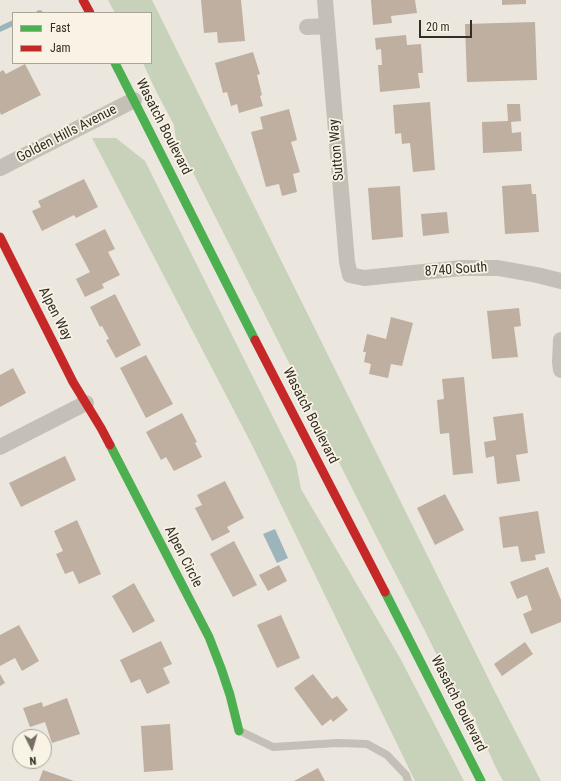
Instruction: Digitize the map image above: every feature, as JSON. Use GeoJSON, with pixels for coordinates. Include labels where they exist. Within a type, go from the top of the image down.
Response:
{"type":"FeatureCollection","features":[{"type":"Feature","properties":{"kind":"main road"},"geometry":{"type":"LineString","coordinates":[[83,0],[89,12]]}},
{"type":"Feature","properties":{"kind":"main road","name":"Wasatch Boulevard"},"geometry":{"type":"LineString","coordinates":[[116,64],[481,781]]}},
{"type":"Feature","properties":{"kind":"main road","name":"Alpen Way"},"geometry":{"type":"LineString","coordinates":[[0,237],[73,382],[86,403]]}},
{"type":"Feature","properties":{"kind":"main road","name":"Alpen Circle"},"geometry":{"type":"LineString","coordinates":[[86,403],[101,428],[209,637],[222,668],[239,731]]}},
{"type":"Feature","properties":{"kind":"street","name":"Sutton Way"},"geometry":{"type":"LineString","coordinates":[[325,0],[347,262],[350,275]]}},
{"type":"Feature","properties":{"kind":"street"},"geometry":{"type":"LineString","coordinates":[[307,27],[327,26]]}},
{"type":"Feature","properties":{"kind":"street","name":"Golden Hills Avenue"},"geometry":{"type":"LineString","coordinates":[[0,168],[134,100]]}},
{"type":"Feature","properties":{"kind":"street","name":"8740 South"},"geometry":{"type":"LineString","coordinates":[[350,275],[364,278],[462,268],[498,268],[561,281]]}},
{"type":"Feature","properties":{"kind":"street"},"geometry":{"type":"LineString","coordinates":[[561,340],[561,370]]}},
{"type":"Feature","properties":{"kind":"street"},"geometry":{"type":"LineString","coordinates":[[0,447],[86,403]]}},
{"type":"Feature","properties":{"kind":"lane"},"geometry":{"type":"LineString","coordinates":[[239,731],[273,747],[337,743],[367,744],[387,755],[406,775],[408,781]]}},
{"type":"Feature","properties":{"kind":"green space"},"geometry":{"type":"Polygon","coordinates":[[[108,0],[152,0],[495,692],[541,781],[503,781],[473,716],[451,684],[176,139],[174,125],[143,64],[152,64],[152,12],[114,12],[108,0]]]}},
{"type":"Feature","properties":{"kind":"green space"},"geometry":{"type":"Polygon","coordinates":[[[92,138],[116,138],[145,161],[296,463],[301,489],[400,658],[464,781],[415,781],[253,447],[92,138]]]}},
{"type":"Feature","properties":{"kind":"water"},"geometry":{"type":"Polygon","coordinates":[[[275,529],[288,558],[277,563],[263,534],[275,529]]]}},
{"type":"Feature","properties":{"kind":"building"},"geometry":{"type":"Polygon","coordinates":[[[201,0],[241,0],[245,41],[218,43],[217,32],[204,33],[201,0]]]}},
{"type":"Feature","properties":{"kind":"building"},"geometry":{"type":"Polygon","coordinates":[[[371,0],[415,0],[417,13],[391,16],[392,23],[373,25],[371,0]]]}},
{"type":"Feature","properties":{"kind":"building"},"geometry":{"type":"Polygon","coordinates":[[[502,0],[526,0],[526,4],[502,5],[502,0]]]}},
{"type":"Feature","properties":{"kind":"building"},"geometry":{"type":"Polygon","coordinates":[[[535,22],[537,80],[467,82],[465,24],[535,22]]]}},
{"type":"Feature","properties":{"kind":"building"},"geometry":{"type":"Polygon","coordinates":[[[406,35],[407,45],[421,44],[423,73],[418,73],[420,88],[380,92],[378,65],[382,65],[381,49],[376,50],[375,38],[406,35]]]}},
{"type":"Feature","properties":{"kind":"building"},"geometry":{"type":"Polygon","coordinates":[[[253,52],[260,74],[257,75],[263,106],[239,113],[237,104],[231,106],[227,92],[223,93],[215,63],[253,52]]]}},
{"type":"Feature","properties":{"kind":"building"},"geometry":{"type":"Polygon","coordinates":[[[25,64],[41,95],[1,115],[0,72],[3,70],[6,74],[25,64]]]}},
{"type":"Feature","properties":{"kind":"building"},"geometry":{"type":"Polygon","coordinates":[[[430,102],[435,170],[413,172],[410,143],[402,144],[401,133],[395,134],[393,105],[430,102]]]}},
{"type":"Feature","properties":{"kind":"building"},"geometry":{"type":"Polygon","coordinates":[[[507,104],[520,104],[521,121],[511,122],[512,133],[521,132],[522,151],[483,153],[482,122],[508,121],[507,104]]]}},
{"type":"Feature","properties":{"kind":"building"},"geometry":{"type":"Polygon","coordinates":[[[289,109],[297,140],[291,142],[300,172],[293,174],[297,192],[282,196],[279,184],[266,187],[251,132],[263,129],[260,117],[289,109]]]}},
{"type":"Feature","properties":{"kind":"building"},"geometry":{"type":"Polygon","coordinates":[[[84,179],[98,207],[76,218],[74,215],[42,231],[32,211],[41,207],[38,201],[84,179]]]}},
{"type":"Feature","properties":{"kind":"building"},"geometry":{"type":"Polygon","coordinates":[[[531,184],[532,194],[536,194],[539,232],[505,234],[502,186],[531,184]]]}},
{"type":"Feature","properties":{"kind":"building"},"geometry":{"type":"Polygon","coordinates":[[[400,186],[403,237],[372,240],[368,188],[400,186]]]}},
{"type":"Feature","properties":{"kind":"building"},"geometry":{"type":"Polygon","coordinates":[[[447,212],[449,233],[423,236],[421,214],[447,212]]]}},
{"type":"Feature","properties":{"kind":"building"},"geometry":{"type":"Polygon","coordinates":[[[105,229],[115,249],[108,252],[120,275],[102,284],[104,288],[85,297],[76,279],[90,272],[75,244],[105,229]]]}},
{"type":"Feature","properties":{"kind":"building"},"geometry":{"type":"Polygon","coordinates":[[[115,294],[141,345],[116,358],[106,340],[109,339],[102,326],[100,327],[90,307],[115,294]]]}},
{"type":"Feature","properties":{"kind":"building"},"geometry":{"type":"Polygon","coordinates":[[[519,308],[521,326],[514,327],[518,357],[492,359],[487,311],[519,308]]]}},
{"type":"Feature","properties":{"kind":"building"},"geometry":{"type":"Polygon","coordinates":[[[391,317],[413,323],[402,366],[391,364],[388,378],[369,374],[371,364],[364,362],[366,352],[363,352],[367,334],[386,339],[391,317]]]}},
{"type":"Feature","properties":{"kind":"building"},"geometry":{"type":"Polygon","coordinates":[[[146,355],[173,404],[146,418],[120,368],[146,355]]]}},
{"type":"Feature","properties":{"kind":"building"},"geometry":{"type":"Polygon","coordinates":[[[13,368],[26,393],[0,407],[0,375],[13,368]]]}},
{"type":"Feature","properties":{"kind":"building"},"geometry":{"type":"Polygon","coordinates":[[[464,377],[473,473],[453,475],[449,433],[440,434],[437,400],[444,399],[442,379],[464,377]]]}},
{"type":"Feature","properties":{"kind":"building"},"geometry":{"type":"Polygon","coordinates":[[[182,413],[197,442],[195,443],[202,457],[174,471],[166,457],[161,460],[146,432],[182,413]]]}},
{"type":"Feature","properties":{"kind":"building"},"geometry":{"type":"Polygon","coordinates":[[[523,413],[528,453],[516,455],[520,481],[497,484],[494,456],[486,458],[484,442],[496,440],[493,417],[523,413]]]}},
{"type":"Feature","properties":{"kind":"building"},"geometry":{"type":"Polygon","coordinates":[[[65,456],[76,480],[21,507],[9,483],[65,456]]]}},
{"type":"Feature","properties":{"kind":"building"},"geometry":{"type":"Polygon","coordinates":[[[225,481],[244,518],[227,527],[230,532],[212,541],[195,508],[202,505],[197,495],[225,481]]]}},
{"type":"Feature","properties":{"kind":"building"},"geometry":{"type":"Polygon","coordinates":[[[445,494],[464,530],[435,545],[417,508],[445,494]]]}},
{"type":"Feature","properties":{"kind":"building"},"geometry":{"type":"Polygon","coordinates":[[[538,511],[545,553],[535,555],[536,560],[521,562],[518,546],[503,548],[499,517],[538,511]]]}},
{"type":"Feature","properties":{"kind":"building"},"geometry":{"type":"Polygon","coordinates":[[[77,520],[101,574],[79,584],[73,571],[65,574],[56,554],[63,551],[54,531],[77,520]]]}},
{"type":"Feature","properties":{"kind":"building"},"geometry":{"type":"Polygon","coordinates":[[[234,541],[257,585],[233,597],[210,554],[234,541]]]}},
{"type":"Feature","properties":{"kind":"building"},"geometry":{"type":"Polygon","coordinates":[[[279,565],[287,581],[268,591],[259,575],[279,565]]]}},
{"type":"Feature","properties":{"kind":"building"},"geometry":{"type":"Polygon","coordinates":[[[548,567],[561,600],[561,622],[531,634],[523,614],[532,610],[527,595],[517,599],[510,582],[548,567]]]}},
{"type":"Feature","properties":{"kind":"building"},"geometry":{"type":"Polygon","coordinates":[[[134,583],[155,621],[133,633],[112,596],[134,583]]]}},
{"type":"Feature","properties":{"kind":"building"},"geometry":{"type":"Polygon","coordinates":[[[281,615],[300,658],[277,668],[257,625],[281,615]]]}},
{"type":"Feature","properties":{"kind":"building"},"geometry":{"type":"Polygon","coordinates":[[[19,625],[39,661],[22,671],[15,658],[0,666],[0,635],[19,625]]]}},
{"type":"Feature","properties":{"kind":"building"},"geometry":{"type":"Polygon","coordinates":[[[161,641],[172,664],[163,668],[170,683],[147,694],[140,679],[131,683],[120,660],[161,641]]]}},
{"type":"Feature","properties":{"kind":"building"},"geometry":{"type":"Polygon","coordinates":[[[525,642],[533,654],[502,676],[494,664],[525,642]]]}},
{"type":"Feature","properties":{"kind":"building"},"geometry":{"type":"Polygon","coordinates":[[[0,674],[5,683],[0,686],[0,674]]]}},
{"type":"Feature","properties":{"kind":"building"},"geometry":{"type":"Polygon","coordinates":[[[313,674],[332,699],[337,696],[348,710],[333,722],[331,719],[322,726],[294,688],[313,674]]]}},
{"type":"Feature","properties":{"kind":"building"},"geometry":{"type":"Polygon","coordinates":[[[67,698],[80,734],[52,743],[52,729],[47,729],[45,722],[30,727],[23,708],[42,702],[43,707],[67,698]]]}},
{"type":"Feature","properties":{"kind":"building"},"geometry":{"type":"Polygon","coordinates":[[[170,724],[173,770],[144,772],[141,726],[170,724]]]}},
{"type":"Feature","properties":{"kind":"building"},"geometry":{"type":"Polygon","coordinates":[[[318,768],[325,781],[294,781],[318,768]]]}},
{"type":"Feature","properties":{"kind":"building"},"geometry":{"type":"Polygon","coordinates":[[[43,770],[74,781],[39,781],[43,770]]]}},
{"type":"Feature","properties":{"kind":"waterway"},"geometry":{"type":"LineString","coordinates":[[0,29],[12,23]]}},
{"type":"Feature","properties":{"kind":"traffic: fast"},"geometry":{"type":"LineString","coordinates":[[116,64],[255,340]]}},
{"type":"Feature","properties":{"kind":"traffic: fast"},"geometry":{"type":"LineString","coordinates":[[110,445],[209,637],[230,695],[239,731]]}},
{"type":"Feature","properties":{"kind":"traffic: fast"},"geometry":{"type":"LineString","coordinates":[[385,592],[481,781]]}},
{"type":"Feature","properties":{"kind":"traffic: jam"},"geometry":{"type":"LineString","coordinates":[[83,0],[89,12]]}},
{"type":"Feature","properties":{"kind":"traffic: jam"},"geometry":{"type":"LineString","coordinates":[[0,237],[73,382],[110,445]]}},
{"type":"Feature","properties":{"kind":"traffic: jam"},"geometry":{"type":"LineString","coordinates":[[255,340],[385,592]]}}]}
